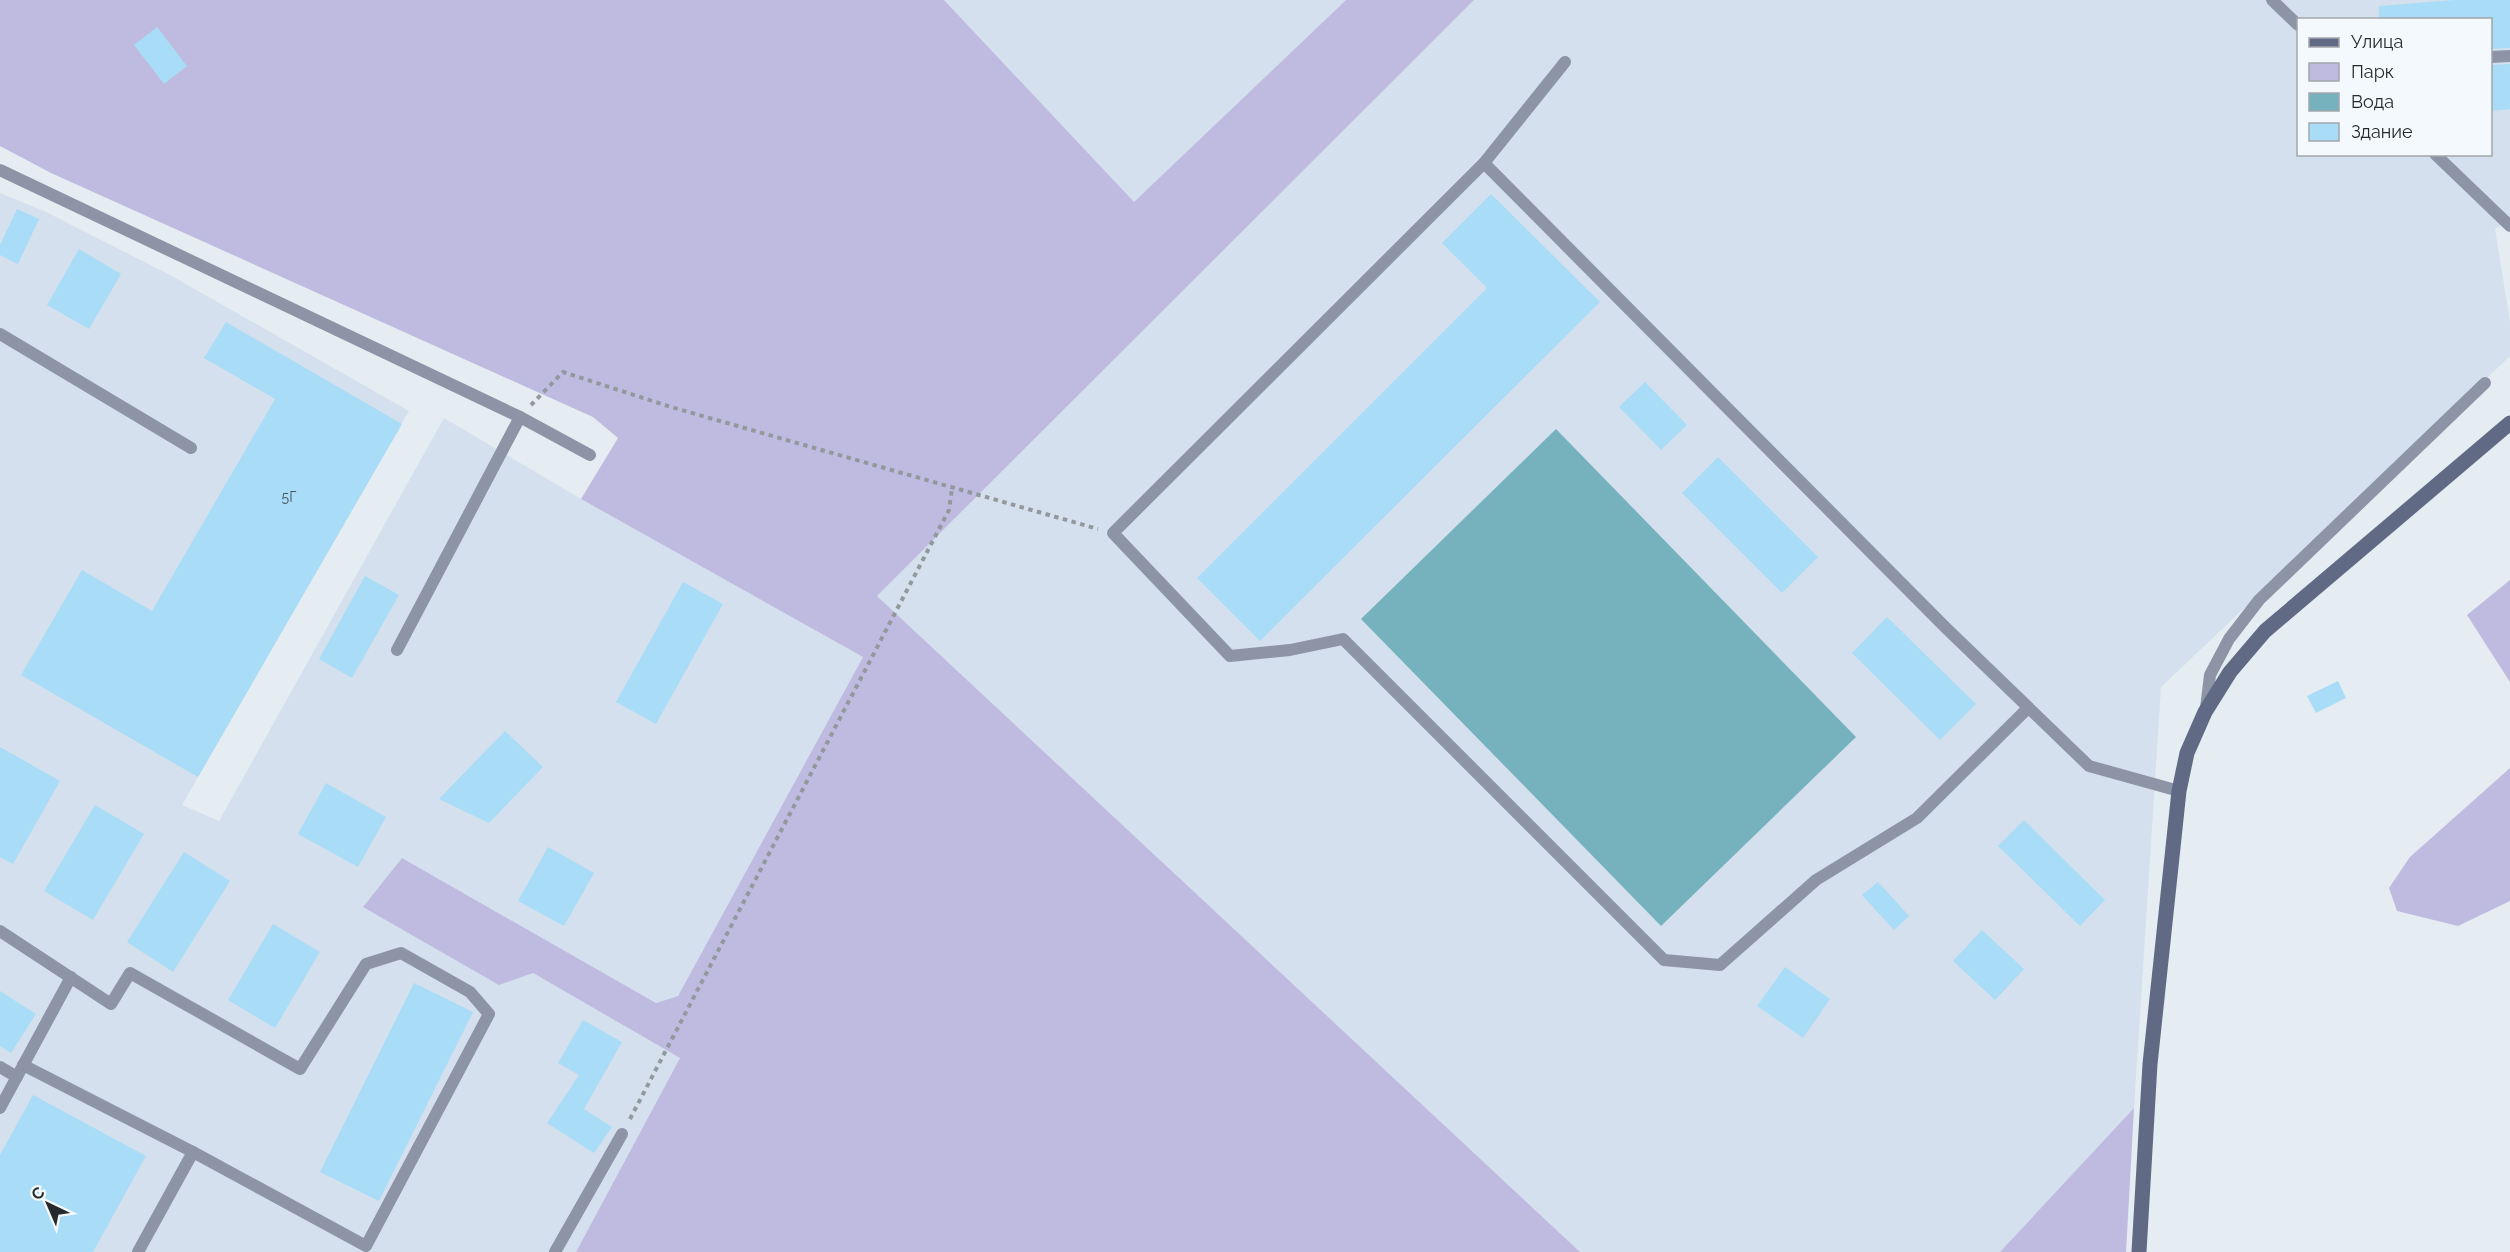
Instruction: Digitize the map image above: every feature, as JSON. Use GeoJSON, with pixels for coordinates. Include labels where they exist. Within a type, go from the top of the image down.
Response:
{"type":"FeatureCollection","features":[{"type":"Feature","properties":{"kind":"street"},"geometry":{"type":"LineString","coordinates":[[2139,1252],[2150,1064],[2180,791],[2187,753],[2205,712],[2230,672],[2265,631],[2510,423]]}},
{"type":"Feature","properties":{"kind":"lane"},"geometry":{"type":"LineString","coordinates":[[2272,0],[2297,24]]}},
{"type":"Feature","properties":{"kind":"lane"},"geometry":{"type":"LineString","coordinates":[[2492,57],[2510,56]]}},
{"type":"Feature","properties":{"kind":"lane"},"geometry":{"type":"LineString","coordinates":[[1566,62],[1484,163],[1113,533],[1230,656],[1290,650],[1343,639],[1664,960],[1720,965],[1816,880],[1917,818],[2028,708]]}},
{"type":"Feature","properties":{"kind":"lane"},"geometry":{"type":"LineString","coordinates":[[2437,156],[2510,226]]}},
{"type":"Feature","properties":{"kind":"lane"},"geometry":{"type":"LineString","coordinates":[[1484,163],[1936,619],[2089,766],[2180,791]]}},
{"type":"Feature","properties":{"kind":"lane"},"geometry":{"type":"LineString","coordinates":[[0,170],[520,417],[590,455]]}},
{"type":"Feature","properties":{"kind":"lane"},"geometry":{"type":"LineString","coordinates":[[0,334],[191,448]]}},
{"type":"Feature","properties":{"kind":"lane"},"geometry":{"type":"LineString","coordinates":[[2205,712],[2210,675],[2229,639],[2259,600],[2485,383]]}},
{"type":"Feature","properties":{"kind":"lane"},"geometry":{"type":"LineString","coordinates":[[397,650],[520,417]]}},
{"type":"Feature","properties":{"kind":"lane"},"geometry":{"type":"LineString","coordinates":[[0,931],[111,1004],[130,973],[300,1069],[366,964],[401,953],[470,992],[489,1014],[366,1246],[193,1152],[23,1065]]}},
{"type":"Feature","properties":{"kind":"lane"},"geometry":{"type":"LineString","coordinates":[[0,1108],[71,977]]}},
{"type":"Feature","properties":{"kind":"lane"},"geometry":{"type":"LineString","coordinates":[[0,1066],[17,1077]]}},
{"type":"Feature","properties":{"kind":"lane"},"geometry":{"type":"LineString","coordinates":[[555,1252],[622,1134]]}},
{"type":"Feature","properties":{"kind":"lane"},"geometry":{"type":"LineString","coordinates":[[138,1252],[193,1152]]}},
{"type":"Feature","properties":{"kind":"path"},"geometry":{"type":"LineString","coordinates":[[520,417],[563,372],[671,407],[1113,533]]}},
{"type":"Feature","properties":{"kind":"path"},"geometry":{"type":"LineString","coordinates":[[622,1134],[949,510],[952,488]]}},
{"type":"Feature","properties":{"kind":"shaded area"},"geometry":{"type":"Polygon","coordinates":[[[944,0],[1346,0],[1134,203],[944,0]]]}},
{"type":"Feature","properties":{"kind":"shaded area"},"geometry":{"type":"Polygon","coordinates":[[[1474,0],[2510,0],[2510,222],[2495,229],[2510,322],[2510,356],[2161,687],[2134,1108],[2000,1252],[1580,1252],[877,596],[1474,0]]]}},
{"type":"Feature","properties":{"kind":"shaded area"},"geometry":{"type":"Polygon","coordinates":[[[0,193],[46,212],[170,275],[409,411],[182,805],[219,821],[444,418],[581,499],[863,657],[678,996],[656,1003],[402,858],[533,973],[680,1058],[576,1252],[0,1252],[0,193]]]}},
{"type":"Feature","properties":{"kind":"green space"},"geometry":{"type":"Polygon","coordinates":[[[0,0],[944,0],[1134,202],[1346,0],[1474,0],[877,596],[1580,1252],[576,1252],[680,1058],[533,973],[499,985],[363,907],[402,858],[656,1003],[678,996],[863,657],[581,499],[618,438],[593,417],[51,173],[0,146],[0,0]]]}},
{"type":"Feature","properties":{"kind":"green space"},"geometry":{"type":"Polygon","coordinates":[[[2510,580],[2510,682],[2467,615],[2510,580]]]}},
{"type":"Feature","properties":{"kind":"green space"},"geometry":{"type":"Polygon","coordinates":[[[2510,768],[2510,901],[2458,926],[2397,911],[2389,888],[2410,857],[2510,768]]]}},
{"type":"Feature","properties":{"kind":"green space"},"geometry":{"type":"Polygon","coordinates":[[[2134,1108],[2126,1252],[2000,1252],[2134,1108]]]}},
{"type":"Feature","properties":{"kind":"water"},"geometry":{"type":"Polygon","coordinates":[[[1556,429],[1856,737],[1661,926],[1361,619],[1556,429]]]}},
{"type":"Feature","properties":{"kind":"building"},"geometry":{"type":"Polygon","coordinates":[[[2454,0],[2510,0],[2510,48],[2492,49],[2492,18],[2379,18],[2379,6],[2454,0]]]}},
{"type":"Feature","properties":{"kind":"building"},"geometry":{"type":"Polygon","coordinates":[[[157,27],[187,66],[164,84],[134,45],[157,27]]]}},
{"type":"Feature","properties":{"kind":"building"},"geometry":{"type":"Polygon","coordinates":[[[2510,64],[2510,109],[2492,111],[2492,65],[2510,64]]]}},
{"type":"Feature","properties":{"kind":"building"},"geometry":{"type":"Polygon","coordinates":[[[1491,194],[1600,302],[1260,641],[1197,578],[1487,288],[1442,243],[1491,194]]]}},
{"type":"Feature","properties":{"kind":"building"},"geometry":{"type":"Polygon","coordinates":[[[17,209],[39,219],[18,264],[0,255],[0,245],[17,209]]]}},
{"type":"Feature","properties":{"kind":"building"},"geometry":{"type":"Polygon","coordinates":[[[79,249],[121,274],[89,329],[47,305],[79,249]]]}},
{"type":"Feature","properties":{"kind":"building"},"geometry":{"type":"Polygon","coordinates":[[[226,322],[402,424],[198,777],[21,675],[82,570],[152,611],[275,399],[204,358],[226,322]]]}},
{"type":"Feature","properties":{"kind":"building"},"geometry":{"type":"Polygon","coordinates":[[[1645,382],[1687,425],[1661,450],[1619,407],[1645,382]]]}},
{"type":"Feature","properties":{"kind":"building"},"geometry":{"type":"Polygon","coordinates":[[[1718,457],[1818,557],[1782,593],[1682,493],[1718,457]]]}},
{"type":"Feature","properties":{"kind":"building"},"geometry":{"type":"Polygon","coordinates":[[[365,576],[399,595],[352,678],[319,659],[365,576]]]}},
{"type":"Feature","properties":{"kind":"building"},"geometry":{"type":"Polygon","coordinates":[[[683,582],[723,604],[656,724],[616,702],[683,582]]]}},
{"type":"Feature","properties":{"kind":"building"},"geometry":{"type":"Polygon","coordinates":[[[1887,617],[1976,704],[1940,740],[1852,653],[1887,617]]]}},
{"type":"Feature","properties":{"kind":"building"},"geometry":{"type":"Polygon","coordinates":[[[2338,681],[2346,698],[2316,713],[2307,696],[2338,681]]]}},
{"type":"Feature","properties":{"kind":"building"},"geometry":{"type":"Polygon","coordinates":[[[505,731],[543,767],[489,823],[439,799],[505,731]]]}},
{"type":"Feature","properties":{"kind":"building"},"geometry":{"type":"Polygon","coordinates":[[[0,747],[60,781],[13,864],[0,857],[0,747]]]}},
{"type":"Feature","properties":{"kind":"building"},"geometry":{"type":"Polygon","coordinates":[[[326,783],[386,817],[358,867],[298,834],[326,783]]]}},
{"type":"Feature","properties":{"kind":"building"},"geometry":{"type":"Polygon","coordinates":[[[95,805],[144,834],[93,920],[44,891],[95,805]]]}},
{"type":"Feature","properties":{"kind":"building"},"geometry":{"type":"Polygon","coordinates":[[[2024,820],[2105,900],[2080,926],[1998,846],[2024,820]]]}},
{"type":"Feature","properties":{"kind":"building"},"geometry":{"type":"Polygon","coordinates":[[[548,847],[594,873],[564,926],[518,901],[548,847]]]}},
{"type":"Feature","properties":{"kind":"building"},"geometry":{"type":"Polygon","coordinates":[[[184,852],[230,881],[173,972],[127,942],[184,852]]]}},
{"type":"Feature","properties":{"kind":"building"},"geometry":{"type":"Polygon","coordinates":[[[1878,882],[1909,916],[1894,930],[1862,895],[1878,882]]]}},
{"type":"Feature","properties":{"kind":"building"},"geometry":{"type":"Polygon","coordinates":[[[273,924],[320,952],[275,1028],[228,1000],[273,924]]]}},
{"type":"Feature","properties":{"kind":"building"},"geometry":{"type":"Polygon","coordinates":[[[1982,930],[2024,969],[1995,1000],[1953,961],[1982,930]]]}},
{"type":"Feature","properties":{"kind":"building"},"geometry":{"type":"Polygon","coordinates":[[[1785,967],[1830,999],[1803,1038],[1757,1006],[1785,967]]]}},
{"type":"Feature","properties":{"kind":"building"},"geometry":{"type":"Polygon","coordinates":[[[414,983],[473,1012],[379,1201],[320,1172],[414,983]]]}},
{"type":"Feature","properties":{"kind":"building"},"geometry":{"type":"Polygon","coordinates":[[[0,991],[36,1014],[11,1053],[0,1046],[0,991]]]}},
{"type":"Feature","properties":{"kind":"building"},"geometry":{"type":"Polygon","coordinates":[[[583,1020],[622,1042],[584,1109],[612,1127],[594,1153],[547,1123],[579,1075],[558,1063],[583,1020]]]}},
{"type":"Feature","properties":{"kind":"building"},"geometry":{"type":"Polygon","coordinates":[[[33,1095],[146,1156],[93,1252],[0,1252],[0,1155],[33,1095]]]}}]}
